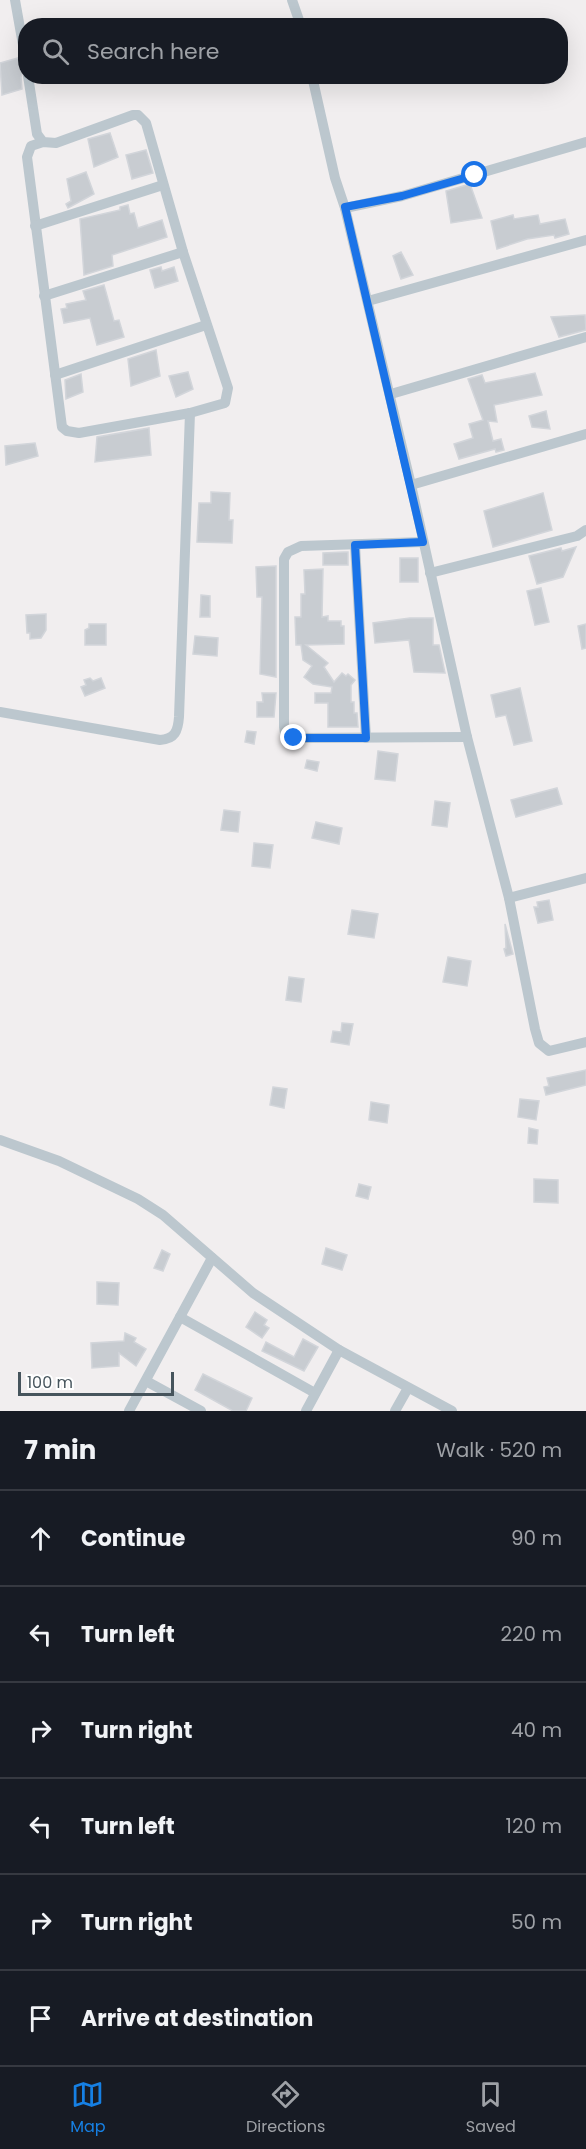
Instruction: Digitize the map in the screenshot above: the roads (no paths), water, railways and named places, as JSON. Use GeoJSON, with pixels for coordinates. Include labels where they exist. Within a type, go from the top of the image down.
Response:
{"type":"FeatureCollection","features":[{"type":"Feature","properties":{"kind":"street"},"geometry":{"type":"LineString","coordinates":[[15,0],[18,18]]}},
{"type":"Feature","properties":{"kind":"street"},"geometry":{"type":"LineString","coordinates":[[292,0],[298,18]]}},
{"type":"Feature","properties":{"kind":"street"},"geometry":{"type":"LineString","coordinates":[[29,84],[37,134],[43,142]]}},
{"type":"Feature","properties":{"kind":"street"},"geometry":{"type":"LineString","coordinates":[[314,84],[335,178],[345,207],[390,394],[467,737],[509,898],[539,1042],[549,1050],[586,1042]]}},
{"type":"Feature","properties":{"kind":"street"},"geometry":{"type":"LineString","coordinates":[[138,115],[146,123],[183,252],[229,394],[225,403],[190,413],[79,433],[67,431],[60,419],[34,226],[27,152],[32,146],[43,142],[56,142],[138,115]]}},
{"type":"Feature","properties":{"kind":"street"},"geometry":{"type":"LineString","coordinates":[[345,207],[402,196],[586,142]]}},
{"type":"Feature","properties":{"kind":"street"},"geometry":{"type":"LineString","coordinates":[[34,226],[163,185]]}},
{"type":"Feature","properties":{"kind":"street"},"geometry":{"type":"LineString","coordinates":[[368,301],[586,240]]}},
{"type":"Feature","properties":{"kind":"street"},"geometry":{"type":"LineString","coordinates":[[44,296],[183,252]]}},
{"type":"Feature","properties":{"kind":"street"},"geometry":{"type":"LineString","coordinates":[[55,375],[206,325]]}},
{"type":"Feature","properties":{"kind":"street"},"geometry":{"type":"LineString","coordinates":[[390,394],[586,337]]}},
{"type":"Feature","properties":{"kind":"street"},"geometry":{"type":"LineString","coordinates":[[0,712],[160,740],[169,740],[175,735],[179,717],[190,413]]}},
{"type":"Feature","properties":{"kind":"street"},"geometry":{"type":"LineString","coordinates":[[411,485],[586,434]]}},
{"type":"Feature","properties":{"kind":"street"},"geometry":{"type":"LineString","coordinates":[[430,573],[577,536],[586,530]]}},
{"type":"Feature","properties":{"kind":"street"},"geometry":{"type":"LineString","coordinates":[[423,542],[295,547],[284,559],[285,733],[294,738],[467,737]]}},
{"type":"Feature","properties":{"kind":"street"},"geometry":{"type":"LineString","coordinates":[[355,545],[366,738]]}},
{"type":"Feature","properties":{"kind":"street"},"geometry":{"type":"LineString","coordinates":[[509,898],[586,878]]}},
{"type":"Feature","properties":{"kind":"street"},"geometry":{"type":"LineString","coordinates":[[0,1140],[59,1161],[138,1199],[163,1215],[253,1293],[339,1350],[452,1411]]}},
{"type":"Feature","properties":{"kind":"street"},"geometry":{"type":"LineString","coordinates":[[129,1411],[212,1257]]}},
{"type":"Feature","properties":{"kind":"street"},"geometry":{"type":"LineString","coordinates":[[180,1317],[315,1394]]}},
{"type":"Feature","properties":{"kind":"street"},"geometry":{"type":"LineString","coordinates":[[306,1411],[339,1350]]}},
{"type":"Feature","properties":{"kind":"street"},"geometry":{"type":"LineString","coordinates":[[146,1381],[201,1411]]}},
{"type":"Feature","properties":{"kind":"street"},"geometry":{"type":"LineString","coordinates":[[396,1411],[408,1388]]}}]}
